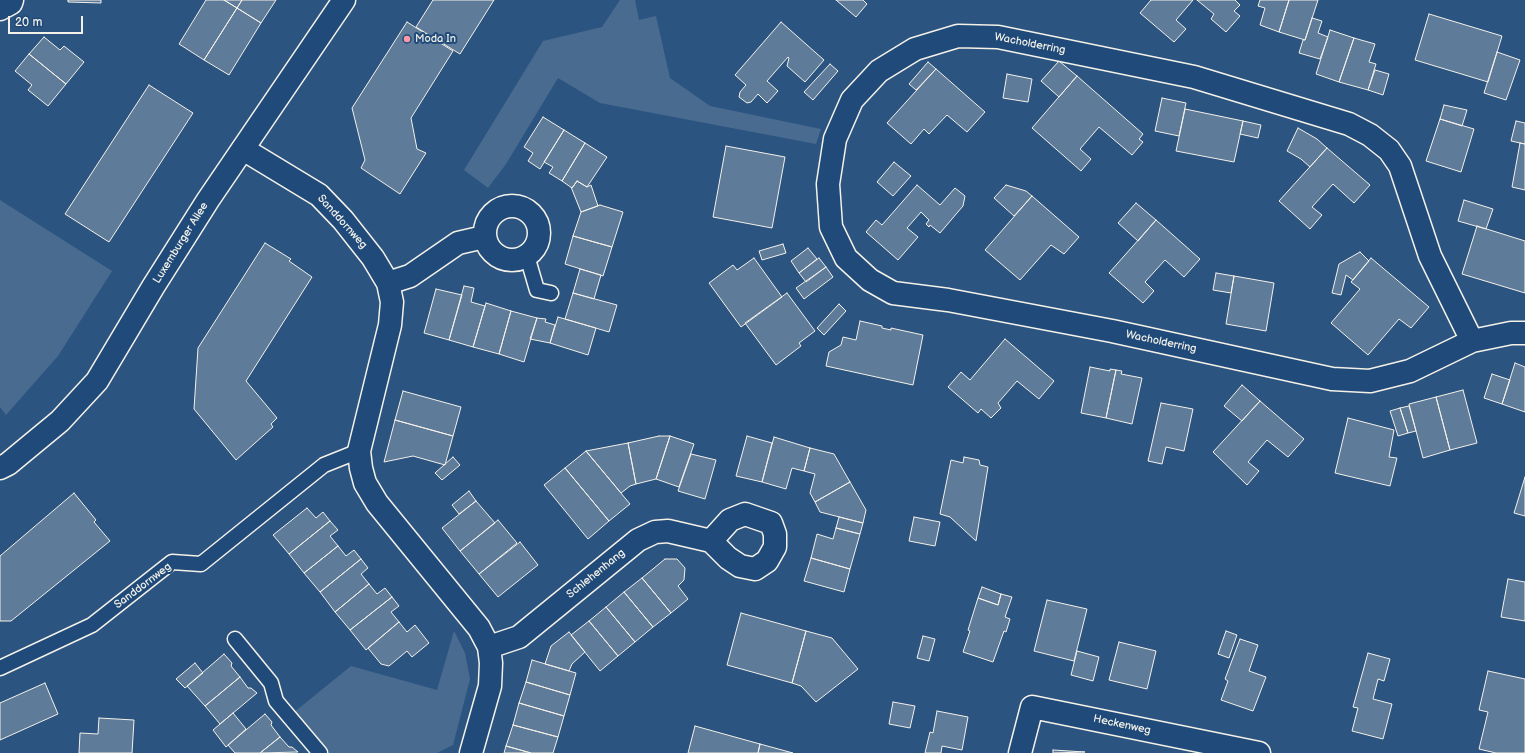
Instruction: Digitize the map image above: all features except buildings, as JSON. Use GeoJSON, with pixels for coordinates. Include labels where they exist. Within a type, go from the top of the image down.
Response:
{"type":"FeatureCollection","features":[{"type":"Feature","properties":{"kind":"street"},"geometry":{"type":"LineString","coordinates":[[0,9],[11,3],[12,0]]}},
{"type":"Feature","properties":{"kind":"street","name":"Luxemburger Allee"},"geometry":{"type":"LineString","coordinates":[[0,468],[8,464],[60,421],[97,380],[208,200],[344,0]]}},
{"type":"Feature","properties":{"kind":"street","name":"Wacholderring"},"geometry":{"type":"LineString","coordinates":[[1472,341],[1430,256],[1400,166],[1389,150],[1370,135],[1349,124],[1194,77],[998,36],[958,36],[915,49],[879,71],[852,100],[835,139],[828,184],[830,227],[846,258],[870,280],[893,293],[948,300],[1112,332],[1332,379],[1370,381],[1410,371],[1472,341],[1511,333],[1525,333]]}},
{"type":"Feature","properties":{"kind":"street","name":"Sanddornweg"},"geometry":{"type":"LineString","coordinates":[[243,148],[319,195],[343,220],[374,258],[388,283],[392,302],[390,325],[358,451],[365,483],[377,503],[479,628],[489,647],[491,663],[490,686],[471,753]]}},
{"type":"Feature","properties":{"kind":"street"},"geometry":{"type":"LineString","coordinates":[[508,205],[522,207],[534,216],[539,230],[537,245],[527,256],[510,261],[493,253],[484,237],[486,222],[495,211],[508,205]]}},
{"type":"Feature","properties":{"kind":"street"},"geometry":{"type":"LineString","coordinates":[[388,283],[410,276],[458,243],[484,237]]}},
{"type":"Feature","properties":{"kind":"street","name":"Schlehenhang"},"geometry":{"type":"LineString","coordinates":[[489,647],[519,637],[638,540],[655,532],[668,531],[711,541]]}},
{"type":"Feature","properties":{"kind":"street","name":"Heckenweg"},"geometry":{"type":"LineString","coordinates":[[1020,753],[1032,706],[1259,753]]}},
{"type":"Feature","properties":{"kind":"lane"},"geometry":{"type":"LineString","coordinates":[[527,256],[537,290],[551,293]]}},
{"type":"Feature","properties":{"kind":"lane","name":"Sanddornweg"},"geometry":{"type":"LineString","coordinates":[[0,668],[92,625],[172,562],[201,564],[324,465],[358,451]]}},
{"type":"Feature","properties":{"kind":"lane"},"geometry":{"type":"LineString","coordinates":[[235,639],[271,683],[276,701],[320,753]]}},
{"type":"Feature","properties":{"kind":"shaded area"},"geometry":{"type":"Polygon","coordinates":[[[620,0],[635,0],[639,20],[656,16],[670,78],[710,106],[821,129],[816,144],[600,103],[558,78],[506,164],[488,188],[464,170],[543,41],[602,27],[620,0]]]}},
{"type":"Feature","properties":{"kind":"shaded area"},"geometry":{"type":"Polygon","coordinates":[[[0,200],[112,271],[58,356],[6,415],[0,407],[0,200]]]}},
{"type":"Feature","properties":{"kind":"shaded area"},"geometry":{"type":"Polygon","coordinates":[[[454,631],[465,653],[470,679],[453,745],[437,753],[325,753],[293,713],[351,666],[437,690],[454,631]]]}},
{"type":"Feature","properties":{"kind":"place","name":"Moda In"},"geometry":{"type":"Point","coordinates":[407,39]}}]}
